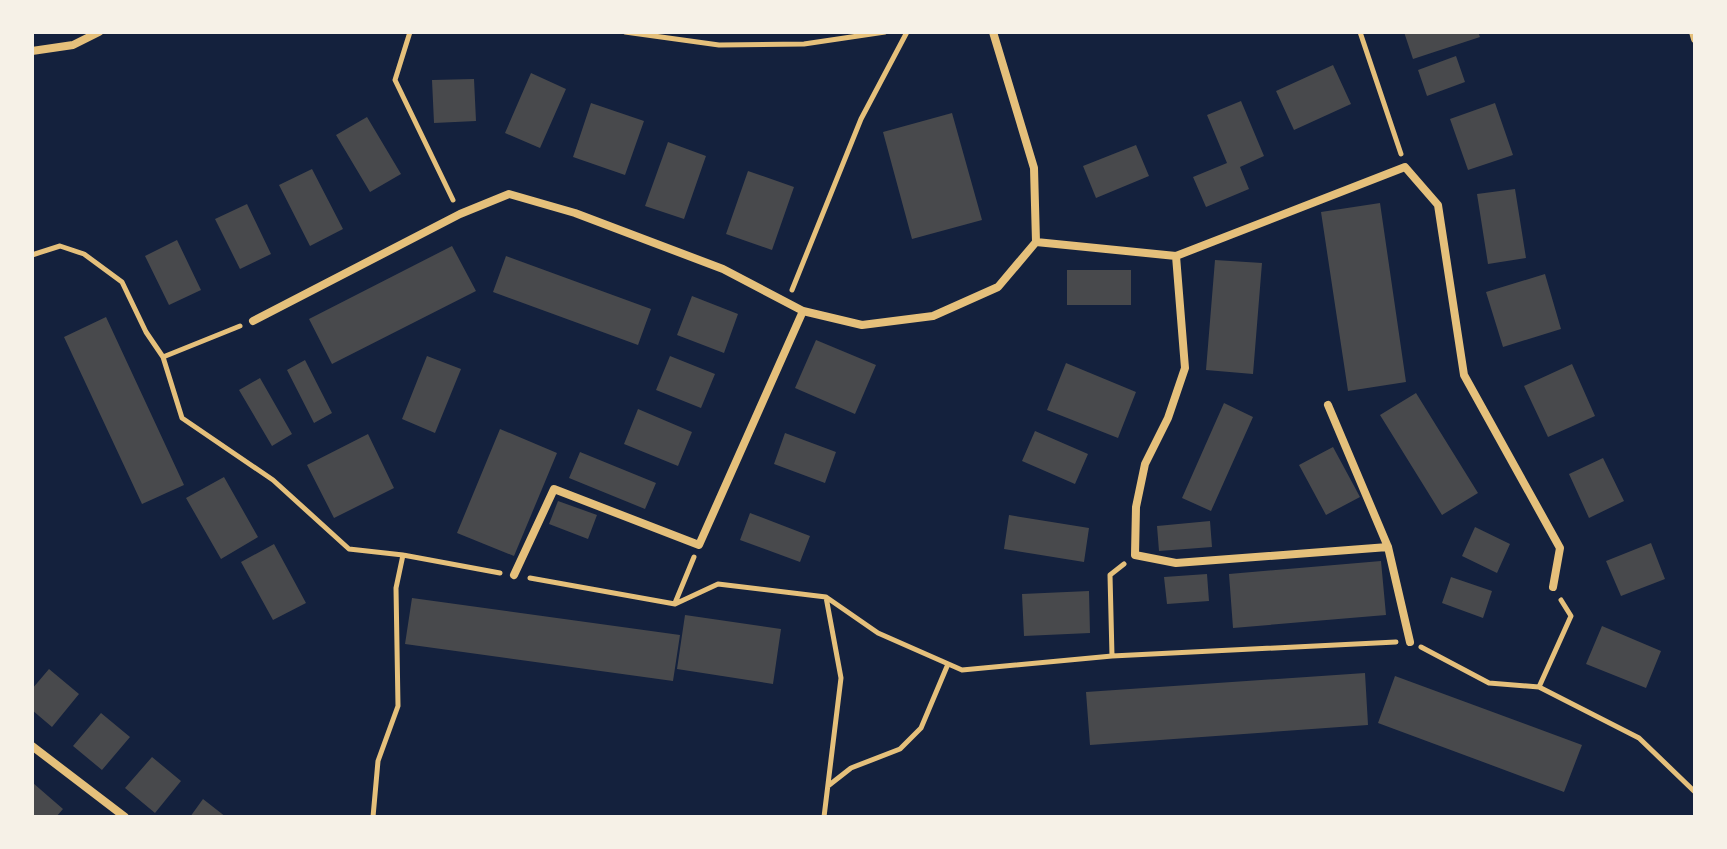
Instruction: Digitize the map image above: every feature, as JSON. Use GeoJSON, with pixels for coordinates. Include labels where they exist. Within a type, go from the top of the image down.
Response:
{"type":"FeatureCollection","features":[{"type":"Feature","properties":{"kind":"street"},"geometry":{"type":"LineString","coordinates":[[32,51],[73,45],[99,32]]}},
{"type":"Feature","properties":{"kind":"street"},"geometry":{"type":"LineString","coordinates":[[253,321],[460,214],[509,194],[575,213],[723,269],[803,311],[862,325],[933,316],[998,287],[1036,242],[1034,168],[993,32]]}},
{"type":"Feature","properties":{"kind":"street"},"geometry":{"type":"LineString","coordinates":[[1693,32],[1695,39]]}},
{"type":"Feature","properties":{"kind":"street"},"geometry":{"type":"LineString","coordinates":[[1036,242],[1176,256],[1405,167],[1438,205],[1464,375],[1560,548],[1553,587]]}},
{"type":"Feature","properties":{"kind":"street"},"geometry":{"type":"LineString","coordinates":[[1176,256],[1185,368],[1168,418],[1145,464],[1136,507],[1135,555],[1176,563],[1388,547]]}},
{"type":"Feature","properties":{"kind":"street"},"geometry":{"type":"LineString","coordinates":[[514,575],[554,489],[699,545],[803,311]]}},
{"type":"Feature","properties":{"kind":"street"},"geometry":{"type":"LineString","coordinates":[[1328,405],[1388,547],[1410,642]]}},
{"type":"Feature","properties":{"kind":"street"},"geometry":{"type":"LineString","coordinates":[[32,746],[125,817]]}},
{"type":"Feature","properties":{"kind":"path"},"geometry":{"type":"LineString","coordinates":[[410,32],[395,80],[460,214]]}},
{"type":"Feature","properties":{"kind":"path"},"geometry":{"type":"LineString","coordinates":[[625,32],[719,45],[804,44],[885,32]]}},
{"type":"Feature","properties":{"kind":"path"},"geometry":{"type":"LineString","coordinates":[[788,302],[861,119],[907,32]]}},
{"type":"Feature","properties":{"kind":"path"},"geometry":{"type":"LineString","coordinates":[[1360,32],[1405,167]]}},
{"type":"Feature","properties":{"kind":"path"},"geometry":{"type":"LineString","coordinates":[[32,255],[60,246],[84,254],[122,282],[146,332],[163,357],[182,418],[273,480],[349,549],[403,555],[675,604],[718,584],[826,597],[878,633],[962,670],[1112,656],[1410,642],[1489,683],[1539,687],[1639,738],[1695,792]]}},
{"type":"Feature","properties":{"kind":"path"},"geometry":{"type":"LineString","coordinates":[[163,357],[253,321]]}},
{"type":"Feature","properties":{"kind":"path"},"geometry":{"type":"LineString","coordinates":[[675,604],[699,545]]}},
{"type":"Feature","properties":{"kind":"path"},"geometry":{"type":"LineString","coordinates":[[373,817],[378,761],[398,706],[396,588],[403,555]]}},
{"type":"Feature","properties":{"kind":"path"},"geometry":{"type":"LineString","coordinates":[[1112,656],[1110,575],[1135,555]]}},
{"type":"Feature","properties":{"kind":"path"},"geometry":{"type":"LineString","coordinates":[[1539,687],[1571,616],[1553,587]]}},
{"type":"Feature","properties":{"kind":"path"},"geometry":{"type":"LineString","coordinates":[[824,817],[841,678],[826,597]]}},
{"type":"Feature","properties":{"kind":"path"},"geometry":{"type":"LineString","coordinates":[[828,787],[851,768],[900,749],[921,728],[948,664]]}},
{"type":"Feature","properties":{"kind":"building"},"geometry":{"type":"Polygon","coordinates":[[[1404,32],[1478,32],[1480,37],[1413,59],[1404,32]]]}},
{"type":"Feature","properties":{"kind":"building"},"geometry":{"type":"Polygon","coordinates":[[[1456,56],[1465,82],[1427,96],[1418,70],[1456,56]]]}},
{"type":"Feature","properties":{"kind":"building"},"geometry":{"type":"Polygon","coordinates":[[[1333,65],[1351,104],[1294,130],[1276,91],[1333,65]]]}},
{"type":"Feature","properties":{"kind":"building"},"geometry":{"type":"Polygon","coordinates":[[[531,73],[566,89],[540,148],[505,133],[531,73]]]}},
{"type":"Feature","properties":{"kind":"building"},"geometry":{"type":"Polygon","coordinates":[[[474,79],[476,121],[434,123],[432,80],[474,79]]]}},
{"type":"Feature","properties":{"kind":"building"},"geometry":{"type":"Polygon","coordinates":[[[1241,101],[1264,156],[1240,167],[1249,189],[1206,207],[1193,177],[1227,163],[1207,115],[1241,101]]]}},
{"type":"Feature","properties":{"kind":"building"},"geometry":{"type":"Polygon","coordinates":[[[591,103],[644,121],[625,175],[573,157],[591,103]]]}},
{"type":"Feature","properties":{"kind":"building"},"geometry":{"type":"Polygon","coordinates":[[[1495,103],[1513,155],[1468,170],[1450,119],[1495,103]]]}},
{"type":"Feature","properties":{"kind":"building"},"geometry":{"type":"Polygon","coordinates":[[[952,113],[982,220],[912,239],[883,132],[952,113]]]}},
{"type":"Feature","properties":{"kind":"building"},"geometry":{"type":"Polygon","coordinates":[[[367,117],[401,174],[370,192],[336,135],[367,117]]]}},
{"type":"Feature","properties":{"kind":"building"},"geometry":{"type":"Polygon","coordinates":[[[668,142],[706,156],[684,219],[645,206],[668,142]]]}},
{"type":"Feature","properties":{"kind":"building"},"geometry":{"type":"Polygon","coordinates":[[[1136,145],[1149,176],[1096,198],[1083,166],[1136,145]]]}},
{"type":"Feature","properties":{"kind":"building"},"geometry":{"type":"Polygon","coordinates":[[[312,169],[343,229],[310,246],[279,185],[312,169]]]}},
{"type":"Feature","properties":{"kind":"building"},"geometry":{"type":"Polygon","coordinates":[[[748,171],[794,187],[772,250],[726,234],[748,171]]]}},
{"type":"Feature","properties":{"kind":"building"},"geometry":{"type":"Polygon","coordinates":[[[1515,189],[1526,258],[1488,264],[1477,194],[1515,189]]]}},
{"type":"Feature","properties":{"kind":"building"},"geometry":{"type":"Polygon","coordinates":[[[1380,203],[1406,382],[1348,391],[1321,212],[1380,203]]]}},
{"type":"Feature","properties":{"kind":"building"},"geometry":{"type":"Polygon","coordinates":[[[247,204],[271,254],[240,269],[215,219],[247,204]]]}},
{"type":"Feature","properties":{"kind":"building"},"geometry":{"type":"Polygon","coordinates":[[[177,240],[201,290],[169,305],[145,256],[177,240]]]}},
{"type":"Feature","properties":{"kind":"building"},"geometry":{"type":"Polygon","coordinates":[[[452,246],[476,291],[332,364],[309,319],[452,246]]]}},
{"type":"Feature","properties":{"kind":"building"},"geometry":{"type":"Polygon","coordinates":[[[506,256],[651,309],[638,345],[493,292],[506,256]]]}},
{"type":"Feature","properties":{"kind":"building"},"geometry":{"type":"Polygon","coordinates":[[[1215,260],[1262,263],[1253,374],[1206,370],[1215,260]]]}},
{"type":"Feature","properties":{"kind":"building"},"geometry":{"type":"Polygon","coordinates":[[[1067,270],[1131,270],[1131,305],[1067,305],[1067,270]]]}},
{"type":"Feature","properties":{"kind":"building"},"geometry":{"type":"Polygon","coordinates":[[[1545,274],[1561,329],[1503,347],[1486,292],[1545,274]]]}},
{"type":"Feature","properties":{"kind":"building"},"geometry":{"type":"Polygon","coordinates":[[[692,296],[738,314],[724,353],[677,335],[692,296]]]}},
{"type":"Feature","properties":{"kind":"building"},"geometry":{"type":"Polygon","coordinates":[[[106,317],[184,485],[142,504],[64,337],[106,317]]]}},
{"type":"Feature","properties":{"kind":"building"},"geometry":{"type":"Polygon","coordinates":[[[816,340],[876,365],[855,414],[795,388],[816,340]]]}},
{"type":"Feature","properties":{"kind":"building"},"geometry":{"type":"Polygon","coordinates":[[[427,356],[461,369],[435,433],[402,419],[427,356]]]}},
{"type":"Feature","properties":{"kind":"building"},"geometry":{"type":"Polygon","coordinates":[[[670,356],[715,374],[701,408],[656,390],[670,356]]]}},
{"type":"Feature","properties":{"kind":"building"},"geometry":{"type":"Polygon","coordinates":[[[305,360],[332,413],[314,423],[287,370],[305,360]]]}},
{"type":"Feature","properties":{"kind":"building"},"geometry":{"type":"Polygon","coordinates":[[[1066,363],[1136,392],[1118,438],[1047,410],[1066,363]]]}},
{"type":"Feature","properties":{"kind":"building"},"geometry":{"type":"Polygon","coordinates":[[[1572,364],[1595,416],[1548,437],[1524,386],[1572,364]]]}},
{"type":"Feature","properties":{"kind":"building"},"geometry":{"type":"Polygon","coordinates":[[[260,378],[292,434],[272,446],[239,390],[260,378]]]}},
{"type":"Feature","properties":{"kind":"building"},"geometry":{"type":"Polygon","coordinates":[[[1416,393],[1478,493],[1442,515],[1380,415],[1416,393]]]}},
{"type":"Feature","properties":{"kind":"building"},"geometry":{"type":"Polygon","coordinates":[[[1224,403],[1253,417],[1211,511],[1182,498],[1224,403]]]}},
{"type":"Feature","properties":{"kind":"building"},"geometry":{"type":"Polygon","coordinates":[[[638,409],[692,432],[678,466],[624,444],[638,409]]]}},
{"type":"Feature","properties":{"kind":"building"},"geometry":{"type":"Polygon","coordinates":[[[500,429],[557,453],[514,556],[457,533],[500,429]]]}},
{"type":"Feature","properties":{"kind":"building"},"geometry":{"type":"Polygon","coordinates":[[[1035,431],[1088,454],[1075,484],[1022,461],[1035,431]]]}},
{"type":"Feature","properties":{"kind":"building"},"geometry":{"type":"Polygon","coordinates":[[[785,433],[836,452],[825,483],[774,464],[785,433]]]}},
{"type":"Feature","properties":{"kind":"building"},"geometry":{"type":"Polygon","coordinates":[[[368,434],[394,488],[334,518],[307,465],[368,434]]]}},
{"type":"Feature","properties":{"kind":"building"},"geometry":{"type":"Polygon","coordinates":[[[1333,447],[1360,497],[1326,515],[1299,465],[1333,447]]]}},
{"type":"Feature","properties":{"kind":"building"},"geometry":{"type":"Polygon","coordinates":[[[580,452],[656,483],[645,509],[569,478],[580,452]]]}},
{"type":"Feature","properties":{"kind":"building"},"geometry":{"type":"Polygon","coordinates":[[[1603,458],[1624,501],[1589,518],[1569,474],[1603,458]]]}},
{"type":"Feature","properties":{"kind":"building"},"geometry":{"type":"Polygon","coordinates":[[[224,477],[258,537],[221,559],[186,498],[224,477]]]}},
{"type":"Feature","properties":{"kind":"building"},"geometry":{"type":"Polygon","coordinates":[[[558,501],[597,515],[588,539],[549,524],[558,501]]]}},
{"type":"Feature","properties":{"kind":"building"},"geometry":{"type":"Polygon","coordinates":[[[750,513],[810,536],[800,562],[740,540],[750,513]]]}},
{"type":"Feature","properties":{"kind":"building"},"geometry":{"type":"Polygon","coordinates":[[[1009,515],[1089,528],[1084,562],[1004,549],[1009,515]]]}},
{"type":"Feature","properties":{"kind":"building"},"geometry":{"type":"Polygon","coordinates":[[[1210,521],[1212,547],[1159,551],[1157,526],[1210,521]]]}},
{"type":"Feature","properties":{"kind":"building"},"geometry":{"type":"Polygon","coordinates":[[[1475,527],[1510,544],[1497,573],[1462,556],[1475,527]]]}},
{"type":"Feature","properties":{"kind":"building"},"geometry":{"type":"Polygon","coordinates":[[[1651,543],[1665,579],[1621,596],[1606,561],[1651,543]]]}},
{"type":"Feature","properties":{"kind":"building"},"geometry":{"type":"Polygon","coordinates":[[[274,544],[306,603],[273,620],[241,562],[274,544]]]}},
{"type":"Feature","properties":{"kind":"building"},"geometry":{"type":"Polygon","coordinates":[[[1381,561],[1386,615],[1233,628],[1229,574],[1381,561]]]}},
{"type":"Feature","properties":{"kind":"building"},"geometry":{"type":"Polygon","coordinates":[[[1207,574],[1209,601],[1167,604],[1164,577],[1207,574]]]}},
{"type":"Feature","properties":{"kind":"building"},"geometry":{"type":"Polygon","coordinates":[[[1451,577],[1492,591],[1483,618],[1442,603],[1451,577]]]}},
{"type":"Feature","properties":{"kind":"building"},"geometry":{"type":"Polygon","coordinates":[[[1089,591],[1090,633],[1024,636],[1022,594],[1089,591]]]}},
{"type":"Feature","properties":{"kind":"building"},"geometry":{"type":"Polygon","coordinates":[[[412,598],[680,635],[673,681],[405,644],[412,598]]]}},
{"type":"Feature","properties":{"kind":"building"},"geometry":{"type":"Polygon","coordinates":[[[685,615],[781,629],[773,684],[677,669],[685,615]]]}},
{"type":"Feature","properties":{"kind":"building"},"geometry":{"type":"Polygon","coordinates":[[[1602,626],[1661,651],[1646,688],[1586,664],[1602,626]]]}},
{"type":"Feature","properties":{"kind":"building"},"geometry":{"type":"Polygon","coordinates":[[[49,669],[79,694],[52,727],[32,710],[32,689],[49,669]]]}},
{"type":"Feature","properties":{"kind":"building"},"geometry":{"type":"Polygon","coordinates":[[[1365,673],[1368,725],[1090,745],[1086,692],[1365,673]]]}},
{"type":"Feature","properties":{"kind":"building"},"geometry":{"type":"Polygon","coordinates":[[[1395,676],[1582,745],[1564,792],[1378,723],[1395,676]]]}},
{"type":"Feature","properties":{"kind":"building"},"geometry":{"type":"Polygon","coordinates":[[[101,713],[130,737],[102,770],[73,746],[101,713]]]}},
{"type":"Feature","properties":{"kind":"building"},"geometry":{"type":"Polygon","coordinates":[[[152,757],[181,781],[155,813],[125,788],[152,757]]]}},
{"type":"Feature","properties":{"kind":"building"},"geometry":{"type":"Polygon","coordinates":[[[33,783],[63,809],[56,817],[32,817],[33,783]]]}},
{"type":"Feature","properties":{"kind":"building"},"geometry":{"type":"Polygon","coordinates":[[[203,799],[226,817],[190,817],[203,799]]]}}]}
